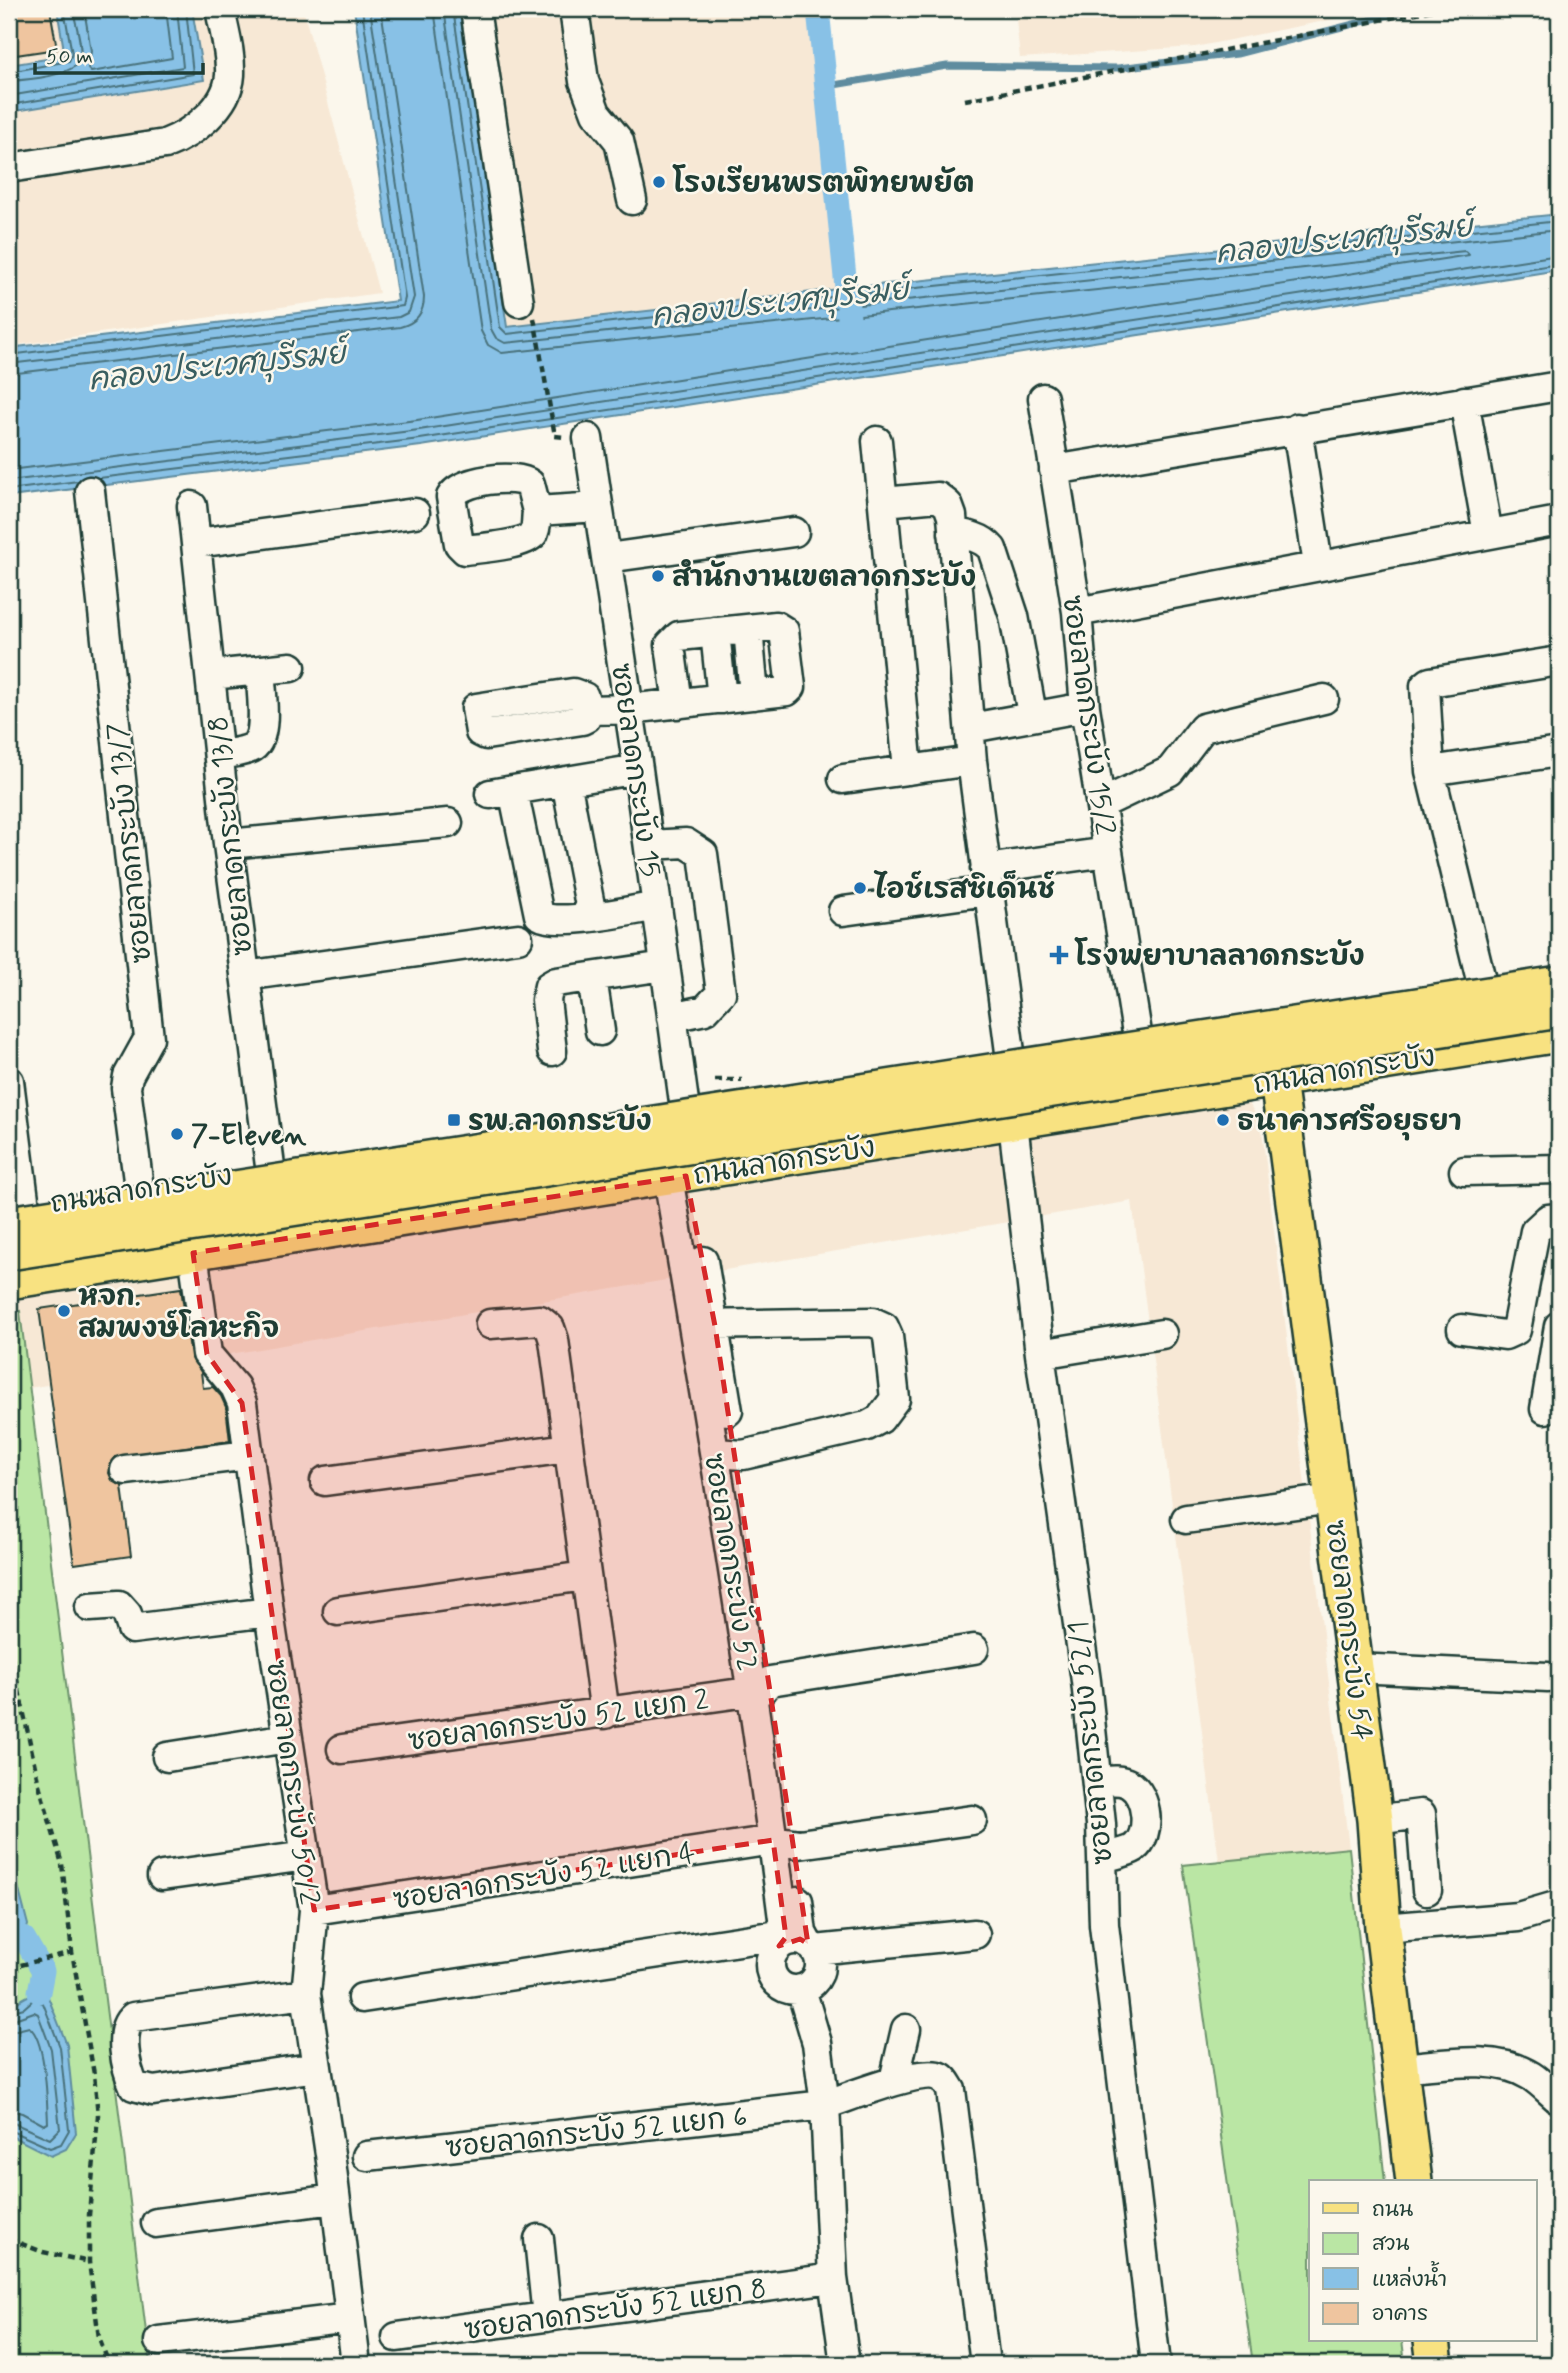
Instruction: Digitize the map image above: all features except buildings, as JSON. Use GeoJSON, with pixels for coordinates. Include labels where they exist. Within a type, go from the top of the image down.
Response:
{"type":"FeatureCollection","features":[{"type":"Feature","properties":{"kind":"main road","name":"ถนนลาดกระบัง"},"geometry":{"type":"LineString","coordinates":[[14,1213],[270,1166],[1559,968]]}},
{"type":"Feature","properties":{"kind":"main road"},"geometry":{"type":"LineString","coordinates":[[14,1213],[1559,984]]}},
{"type":"Feature","properties":{"kind":"main road"},"geometry":{"type":"LineString","coordinates":[[9,1252],[1559,1010]]}},
{"type":"Feature","properties":{"kind":"main road","name":"ซอยลาดกระบัง 54"},"geometry":{"type":"LineString","coordinates":[[1268,1013],[1375,1820],[1383,1928],[1414,2180]]}},
{"type":"Feature","properties":{"kind":"main road","name":"ถนนลาดกระบัง"},"geometry":{"type":"LineString","coordinates":[[9,1281],[677,1177],[1559,1034]]}},
{"type":"Feature","properties":{"kind":"main road"},"geometry":{"type":"LineString","coordinates":[[1432,2342],[1435,2364]]}},
{"type":"Feature","properties":{"kind":"street"},"geometry":{"type":"LineString","coordinates":[[9,168],[165,144],[183,137],[206,119],[226,92],[230,76],[220,9]]}},
{"type":"Feature","properties":{"kind":"street"},"geometry":{"type":"LineString","coordinates":[[475,9],[519,302]]}},
{"type":"Feature","properties":{"kind":"street"},"geometry":{"type":"LineString","coordinates":[[574,9],[584,81],[596,113],[619,141],[632,200]]}},
{"type":"Feature","properties":{"kind":"street"},"geometry":{"type":"LineString","coordinates":[[1054,470],[1559,386]]}},
{"type":"Feature","properties":{"kind":"street","name":"ซอยลาดกระบัง 15/2"},"geometry":{"type":"LineString","coordinates":[[1043,398],[1077,612],[1085,706],[1137,1033]]}},
{"type":"Feature","properties":{"kind":"street"},"geometry":{"type":"LineString","coordinates":[[1464,401],[1489,534]]}},
{"type":"Feature","properties":{"kind":"street"},"geometry":{"type":"LineString","coordinates":[[1297,428],[1318,565]]}},
{"type":"Feature","properties":{"kind":"street","name":"ซอยลาดกระบัง 15"},"geometry":{"type":"LineString","coordinates":[[588,438],[649,845],[684,1102]]}},
{"type":"Feature","properties":{"kind":"street"},"geometry":{"type":"LineString","coordinates":[[877,441],[908,770]]}},
{"type":"Feature","properties":{"kind":"street","name":"ซอยลาดกระบัง 13/7"},"geometry":{"type":"LineString","coordinates":[[90,491],[149,1038],[128,1076],[126,1088],[139,1188]]}},
{"type":"Feature","properties":{"kind":"street"},"geometry":{"type":"LineString","coordinates":[[884,502],[938,497],[944,499],[952,516],[972,761],[1010,1052]]}},
{"type":"Feature","properties":{"kind":"street","name":"ซอยลาดกระบัง 13/8"},"geometry":{"type":"LineString","coordinates":[[192,506],[228,845],[270,1166]]}},
{"type":"Feature","properties":{"kind":"street"},"geometry":{"type":"LineString","coordinates":[[537,511],[598,507]]}},
{"type":"Feature","properties":{"kind":"street"},"geometry":{"type":"LineString","coordinates":[[197,543],[415,513]]}},
{"type":"Feature","properties":{"kind":"street"},"geometry":{"type":"LineString","coordinates":[[1077,612],[1559,521]]}},
{"type":"Feature","properties":{"kind":"street"},"geometry":{"type":"LineString","coordinates":[[607,558],[794,532]]}},
{"type":"Feature","properties":{"kind":"street"},"geometry":{"type":"LineString","coordinates":[[953,533],[987,542],[992,549],[1014,616],[1032,714]]}},
{"type":"Feature","properties":{"kind":"street"},"geometry":{"type":"LineString","coordinates":[[587,710],[629,709],[678,704],[788,691],[791,687],[784,631],[776,626],[678,636],[670,645],[678,704]]}},
{"type":"Feature","properties":{"kind":"street"},"geometry":{"type":"LineString","coordinates":[[748,629],[754,695]]}},
{"type":"Feature","properties":{"kind":"street"},"geometry":{"type":"LineString","coordinates":[[715,632],[722,698]]}},
{"type":"Feature","properties":{"kind":"street"},"geometry":{"type":"LineString","coordinates":[[1481,980],[1430,771],[1426,686],[1430,682],[1559,661]]}},
{"type":"Feature","properties":{"kind":"street"},"geometry":{"type":"LineString","coordinates":[[211,675],[291,667]]}},
{"type":"Feature","properties":{"kind":"street"},"geometry":{"type":"LineString","coordinates":[[220,755],[252,748],[259,741],[263,719],[260,670]]}},
{"type":"Feature","properties":{"kind":"street"},"geometry":{"type":"LineString","coordinates":[[1101,804],[1170,771],[1203,728],[1324,699]]}},
{"type":"Feature","properties":{"kind":"street"},"geometry":{"type":"LineString","coordinates":[[971,728],[1032,714],[1085,706]]}},
{"type":"Feature","properties":{"kind":"street"},"geometry":{"type":"LineString","coordinates":[[1430,771],[1559,752]]}},
{"type":"Feature","properties":{"kind":"street"},"geometry":{"type":"LineString","coordinates":[[843,779],[972,761]]}},
{"type":"Feature","properties":{"kind":"street"},"geometry":{"type":"LineString","coordinates":[[638,769],[502,792],[539,915],[544,919],[592,916],[657,906]]}},
{"type":"Feature","properties":{"kind":"street"},"geometry":{"type":"LineString","coordinates":[[566,781],[592,916]]}},
{"type":"Feature","properties":{"kind":"street"},"geometry":{"type":"LineString","coordinates":[[228,845],[448,823]]}},
{"type":"Feature","properties":{"kind":"street"},"geometry":{"type":"LineString","coordinates":[[649,845],[682,842],[703,854],[721,993],[708,1009],[672,1017]]}},
{"type":"Feature","properties":{"kind":"street"},"geometry":{"type":"LineString","coordinates":[[843,911],[1108,852]]}},
{"type":"Feature","properties":{"kind":"street"},"geometry":{"type":"LineString","coordinates":[[245,976],[518,938]]}},
{"type":"Feature","properties":{"kind":"street"},"geometry":{"type":"LineString","coordinates":[[552,1052],[546,1000],[549,986],[666,967]]}},
{"type":"Feature","properties":{"kind":"street"},"geometry":{"type":"LineString","coordinates":[[592,978],[600,1031]]}},
{"type":"Feature","properties":{"kind":"street"},"geometry":{"type":"LineString","coordinates":[[9,1081],[14,1213]]}},
{"type":"Feature","properties":{"kind":"street","name":"ซอยลาดกระบัง 52/1"},"geometry":{"type":"LineString","coordinates":[[1013,1123],[1040,1354],[1097,1782],[1106,1938],[1156,2364]]}},
{"type":"Feature","properties":{"kind":"street"},"geometry":{"type":"LineString","coordinates":[[1464,1171],[1559,1169]]}},
{"type":"Feature","properties":{"kind":"street","name":"ซอยลาดกระบัง 52"},"geometry":{"type":"LineString","coordinates":[[677,1177],[726,1454],[797,1944],[819,1959],[817,1978],[801,1989],[790,1990],[780,1985],[773,1977],[770,1966],[772,1955],[797,1944]]}},
{"type":"Feature","properties":{"kind":"street"},"geometry":{"type":"LineString","coordinates":[[1462,1328],[1505,1335],[1516,1330],[1535,1231],[1548,1219],[1559,1218]]}},
{"type":"Feature","properties":{"kind":"street","name":"ซอยลาดกระบัง 50/2"},"geometry":{"type":"LineString","coordinates":[[193,1253],[207,1354],[240,1396],[249,1455],[269,1612],[314,1910],[306,1994],[356,2364]]}},
{"type":"Feature","properties":{"kind":"street"},"geometry":{"type":"LineString","coordinates":[[490,1324],[532,1319],[540,1320],[550,1328],[606,1714]]}},
{"type":"Feature","properties":{"kind":"street"},"geometry":{"type":"LineString","coordinates":[[705,1325],[873,1322],[884,1327],[888,1336],[895,1399],[880,1419],[867,1426],[726,1454]]}},
{"type":"Feature","properties":{"kind":"street"},"geometry":{"type":"LineString","coordinates":[[1545,1409],[1559,1326]]}},
{"type":"Feature","properties":{"kind":"street"},"geometry":{"type":"LineString","coordinates":[[1040,1354],[1162,1335]]}},
{"type":"Feature","properties":{"kind":"street"},"geometry":{"type":"LineString","coordinates":[[326,1481],[568,1448]]}},
{"type":"Feature","properties":{"kind":"street"},"geometry":{"type":"LineString","coordinates":[[125,1470],[249,1455]]}},
{"type":"Feature","properties":{"kind":"street"},"geometry":{"type":"LineString","coordinates":[[1186,1519],[1333,1499]]}},
{"type":"Feature","properties":{"kind":"street"},"geometry":{"type":"LineString","coordinates":[[338,1611],[584,1576]]}},
{"type":"Feature","properties":{"kind":"street"},"geometry":{"type":"LineString","coordinates":[[90,1607],[119,1605],[127,1614],[132,1629],[269,1612]]}},
{"type":"Feature","properties":{"kind":"street","name":"ซอยลาดกระบัง 52 แยก 2"},"geometry":{"type":"LineString","coordinates":[[342,1749],[606,1714],[974,1648]]}},
{"type":"Feature","properties":{"kind":"street"},"geometry":{"type":"LineString","coordinates":[[1355,1668],[1548,1677]]}},
{"type":"Feature","properties":{"kind":"street"},"geometry":{"type":"LineString","coordinates":[[167,1757],[288,1738]]}},
{"type":"Feature","properties":{"kind":"street"},"geometry":{"type":"LineString","coordinates":[[1097,1782],[1118,1780],[1131,1785],[1140,1795],[1145,1812],[1140,1841],[1133,1849],[1102,1858]]}},
{"type":"Feature","properties":{"kind":"street"},"geometry":{"type":"LineString","coordinates":[[1375,1820],[1421,1814],[1427,1890]]}},
{"type":"Feature","properties":{"kind":"street","name":"ซอยลาดกระบัง 52 แยก 4"},"geometry":{"type":"LineString","coordinates":[[314,1910],[782,1841],[972,1820]]}},
{"type":"Feature","properties":{"kind":"street"},"geometry":{"type":"LineString","coordinates":[[162,1876],[306,1856]]}},
{"type":"Feature","properties":{"kind":"street"},"geometry":{"type":"LineString","coordinates":[[1383,1928],[1518,1917],[1559,1905]]}},
{"type":"Feature","properties":{"kind":"street"},"geometry":{"type":"LineString","coordinates":[[362,1998],[797,1944],[975,1934]]}},
{"type":"Feature","properties":{"kind":"street"},"geometry":{"type":"LineString","coordinates":[[801,1989],[817,2043],[825,2105],[833,2278],[845,2364]]}},
{"type":"Feature","properties":{"kind":"street"},"geometry":{"type":"LineString","coordinates":[[306,1994],[133,2017],[126,2022],[124,2030],[129,2076],[134,2086],[153,2091],[317,2067]]}},
{"type":"Feature","properties":{"kind":"street"},"geometry":{"type":"LineString","coordinates":[[894,2081],[906,2029]]}},
{"type":"Feature","properties":{"kind":"street"},"geometry":{"type":"LineString","coordinates":[[1401,2068],[1475,2063],[1505,2065],[1531,2076],[1556,2097]]}},
{"type":"Feature","properties":{"kind":"street","name":"ซอยลาดกระบัง 52 แยก 6"},"geometry":{"type":"LineString","coordinates":[[367,2156],[825,2105],[894,2081],[933,2075],[946,2082],[951,2090],[985,2364]]}},
{"type":"Feature","properties":{"kind":"street"},"geometry":{"type":"LineString","coordinates":[[156,2223],[334,2199]]}},
{"type":"Feature","properties":{"kind":"street"},"geometry":{"type":"LineString","coordinates":[[539,2239],[547,2317]]}},
{"type":"Feature","properties":{"kind":"street","name":"ซอยลาดกระบัง 52 แยก 8"},"geometry":{"type":"LineString","coordinates":[[397,2337],[833,2278]]}},
{"type":"Feature","properties":{"kind":"street"},"geometry":{"type":"LineString","coordinates":[[159,2342],[350,2318]]}},
{"type":"Feature","properties":{"kind":"path"},"geometry":{"type":"LineString","coordinates":[[965,100],[1438,9]]}},
{"type":"Feature","properties":{"kind":"path"},"geometry":{"type":"LineString","coordinates":[[519,302],[534,317],[555,436],[588,438]]}},
{"type":"Feature","properties":{"kind":"path"},"geometry":{"type":"LineString","coordinates":[[715,1080],[753,1080]]}},
{"type":"Feature","properties":{"kind":"path"},"geometry":{"type":"LineString","coordinates":[[9,1643],[38,1781],[62,1864],[72,1952],[94,2074],[97,2115],[89,2215],[89,2262],[99,2338],[109,2364]]}},
{"type":"Feature","properties":{"kind":"path"},"geometry":{"type":"LineString","coordinates":[[12,1968],[72,1952]]}},
{"type":"Feature","properties":{"kind":"path"},"geometry":{"type":"LineString","coordinates":[[9,2239],[43,2252],[89,2262]]}},
{"type":"Feature","properties":{"kind":"highlighted area"},"geometry":{"type":"Polygon","coordinates":[[[686,1176],[715,1326],[808,1944],[800,1939],[779,1946],[786,1937],[773,1840],[314,1910],[242,1403],[207,1354],[193,1253],[686,1176]]]}},
{"type":"Feature","properties":{"kind":"shaded area"},"geometry":{"type":"Polygon","coordinates":[[[9,9],[303,9],[379,293],[9,346],[9,9]]]}},
{"type":"Feature","properties":{"kind":"shaded area","name":"โรงเรียนพรตพิทยพยัต"},"geometry":{"type":"Polygon","coordinates":[[[460,9],[808,9],[848,288],[507,328],[460,9]]]}},
{"type":"Feature","properties":{"kind":"shaded area"},"geometry":{"type":"Polygon","coordinates":[[[1015,9],[1379,10],[1195,47],[1020,58],[1015,9]]]}},
{"type":"Feature","properties":{"kind":"shaded area"},"geometry":{"type":"Polygon","coordinates":[[[1248,1102],[1261,1123],[1349,1848],[1219,1861],[1132,1201],[29,1388],[16,1288],[1248,1102]]]}},
{"type":"Feature","properties":{"kind":"green space"},"geometry":{"type":"Polygon","coordinates":[[[20,1311],[150,2364],[9,2364],[9,1313],[20,1311]]]}},
{"type":"Feature","properties":{"kind":"green space"},"geometry":{"type":"Polygon","coordinates":[[[1349,1848],[1385,2180],[1309,2180],[1309,2342],[1402,2342],[1405,2364],[1253,2364],[1183,1865],[1349,1848]]]}},
{"type":"Feature","properties":{"kind":"water"},"geometry":{"type":"Polygon","coordinates":[[[57,9],[192,9],[204,80],[9,112],[9,65],[65,56],[57,9]]]}},
{"type":"Feature","properties":{"kind":"water","name":"คลองประเวศบุรีรมย์"},"geometry":{"type":"Polygon","coordinates":[[[354,9],[460,9],[507,327],[848,288],[1559,214],[1559,270],[421,446],[9,497],[9,348],[398,301],[354,9]]]}},
{"type":"Feature","properties":{"kind":"water"},"geometry":{"type":"Polygon","coordinates":[[[9,1829],[15,1875],[28,1925],[24,1938],[9,1940],[9,1829]]]}},
{"type":"Feature","properties":{"kind":"water"},"geometry":{"type":"Polygon","coordinates":[[[39,1992],[48,1997],[67,2045],[76,2133],[66,2149],[51,2156],[9,2135],[9,2006],[39,1992]]]}},
{"type":"Feature","properties":{"kind":"waterway","name":"คลองประเวศบุรีรมย์"},"geometry":{"type":"LineString","coordinates":[[818,9],[849,317]]}},
{"type":"Feature","properties":{"kind":"waterway"},"geometry":{"type":"LineString","coordinates":[[828,86],[947,66],[1118,68],[1237,54],[1412,9]]}},
{"type":"Feature","properties":{"kind":"waterway"},"geometry":{"type":"LineString","coordinates":[[24,1938],[43,1971],[39,1992]]}},
{"type":"Feature","properties":{"kind":"place","name":"โรงเรียนพรตพิทยพยัต"},"geometry":{"type":"Point","coordinates":[659,182]}},
{"type":"Feature","properties":{"kind":"place","name":"สำนักงานเขตลาดกระบัง"},"geometry":{"type":"Point","coordinates":[658,576]}},
{"type":"Feature","properties":{"kind":"place","name":"ไอช์เรสซิเด็นช์"},"geometry":{"type":"Point","coordinates":[860,888]}},
{"type":"Feature","properties":{"kind":"place","name":"โรงพยาบาลลาดกระบัง"},"geometry":{"type":"Point","coordinates":[1059,955]}},
{"type":"Feature","properties":{"kind":"place","name":"รพ.ลาดกระบัง"},"geometry":{"type":"Point","coordinates":[454,1120]}},
{"type":"Feature","properties":{"kind":"place","name":"ธนาคารศรีอยุธยา"},"geometry":{"type":"Point","coordinates":[1223,1120]}},
{"type":"Feature","properties":{"kind":"place","name":"7-Eleven"},"geometry":{"type":"Point","coordinates":[177,1134]}},
{"type":"Feature","properties":{"kind":"place","name":"หจก. สมพงษ์โลหะกิจ"},"geometry":{"type":"Point","coordinates":[64,1311]}}]}
